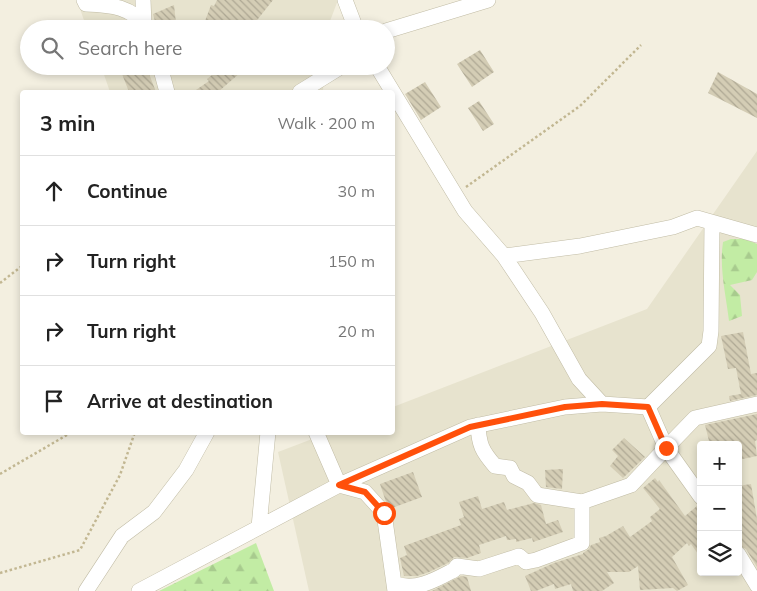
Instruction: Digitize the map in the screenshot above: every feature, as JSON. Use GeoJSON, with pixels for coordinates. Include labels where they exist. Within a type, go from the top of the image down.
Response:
{"type":"FeatureCollection","features":[{"type":"Feature","properties":{"kind":"street"},"geometry":{"type":"LineString","coordinates":[[84,0],[86,4],[117,6],[140,20]]}},
{"type":"Feature","properties":{"kind":"street"},"geometry":{"type":"LineString","coordinates":[[143,0],[145,20]]}},
{"type":"Feature","properties":{"kind":"street"},"geometry":{"type":"LineString","coordinates":[[345,0],[353,20]]}},
{"type":"Feature","properties":{"kind":"street"},"geometry":{"type":"LineString","coordinates":[[395,28],[488,0]]}},
{"type":"Feature","properties":{"kind":"street"},"geometry":{"type":"LineString","coordinates":[[162,75],[166,90]]}},
{"type":"Feature","properties":{"kind":"street"},"geometry":{"type":"LineString","coordinates":[[303,90],[327,75]]}},
{"type":"Feature","properties":{"kind":"street"},"geometry":{"type":"LineString","coordinates":[[382,75],[392,90]]}},
{"type":"Feature","properties":{"kind":"street"},"geometry":{"type":"LineString","coordinates":[[395,96],[465,211],[504,256],[542,313],[579,379],[602,404]]}},
{"type":"Feature","properties":{"kind":"street"},"geometry":{"type":"LineString","coordinates":[[504,256],[580,246],[673,227],[696,218],[757,235]]}},
{"type":"Feature","properties":{"kind":"street"},"geometry":{"type":"LineString","coordinates":[[139,591],[339,485],[463,430],[478,425],[565,407],[602,404],[648,407],[709,346],[711,330],[712,224]]}},
{"type":"Feature","properties":{"kind":"street"},"geometry":{"type":"LineString","coordinates":[[478,425],[479,442],[484,454],[494,466],[510,468],[514,476],[528,483],[537,495],[555,496],[582,502],[631,485],[695,418],[757,404]]}},
{"type":"Feature","properties":{"kind":"street"},"geometry":{"type":"LineString","coordinates":[[648,407],[666,448],[697,491]]}},
{"type":"Feature","properties":{"kind":"street"},"geometry":{"type":"LineString","coordinates":[[86,591],[122,536],[154,512],[186,470],[205,435]]}},
{"type":"Feature","properties":{"kind":"street"},"geometry":{"type":"LineString","coordinates":[[259,527],[268,435]]}},
{"type":"Feature","properties":{"kind":"street"},"geometry":{"type":"LineString","coordinates":[[317,435],[339,485]]}},
{"type":"Feature","properties":{"kind":"street"},"geometry":{"type":"LineString","coordinates":[[339,485],[365,492],[384,513],[395,587],[405,588],[418,587],[454,570],[457,566],[479,569],[519,556],[526,562],[582,543],[582,502]]}},
{"type":"Feature","properties":{"kind":"street"},"geometry":{"type":"LineString","coordinates":[[742,561],[757,585]]}},
{"type":"Feature","properties":{"kind":"path"},"geometry":{"type":"LineString","coordinates":[[455,195],[580,106],[641,45]]}},
{"type":"Feature","properties":{"kind":"path"},"geometry":{"type":"LineString","coordinates":[[0,283],[20,268]]}},
{"type":"Feature","properties":{"kind":"path"},"geometry":{"type":"LineString","coordinates":[[0,474],[67,435]]}},
{"type":"Feature","properties":{"kind":"path"},"geometry":{"type":"LineString","coordinates":[[0,573],[80,550],[120,475],[134,435]]}},
{"type":"Feature","properties":{"kind":"shaded area"},"geometry":{"type":"Polygon","coordinates":[[[77,0],[338,0],[330,20],[84,20],[77,0]]]}},
{"type":"Feature","properties":{"kind":"shaded area"},"geometry":{"type":"Polygon","coordinates":[[[104,75],[324,75],[323,90],[109,90],[104,75]]]}},
{"type":"Feature","properties":{"kind":"shaded area"},"geometry":{"type":"Polygon","coordinates":[[[757,151],[757,591],[309,591],[278,452],[323,435],[395,435],[395,406],[647,309],[757,151]]]}},
{"type":"Feature","properties":{"kind":"green space"},"geometry":{"type":"Polygon","coordinates":[[[731,239],[745,239],[757,244],[757,272],[752,280],[730,285],[740,295],[742,316],[729,321],[722,272],[722,252],[723,242],[731,239]]]}},
{"type":"Feature","properties":{"kind":"green space"},"geometry":{"type":"Polygon","coordinates":[[[256,543],[274,591],[159,591],[256,543]]]}},
{"type":"Feature","properties":{"kind":"building"},"geometry":{"type":"Polygon","coordinates":[[[217,0],[273,0],[257,20],[205,20],[211,5],[214,6],[217,0]]]}},
{"type":"Feature","properties":{"kind":"building"},"geometry":{"type":"Polygon","coordinates":[[[174,5],[176,20],[155,20],[153,14],[174,5]]]}},
{"type":"Feature","properties":{"kind":"building"},"geometry":{"type":"Polygon","coordinates":[[[480,50],[494,72],[472,87],[457,64],[480,50]]]}},
{"type":"Feature","properties":{"kind":"building"},"geometry":{"type":"Polygon","coordinates":[[[718,72],[757,94],[757,118],[708,93],[718,72]]]}},
{"type":"Feature","properties":{"kind":"building"},"geometry":{"type":"Polygon","coordinates":[[[122,75],[149,75],[155,90],[128,90],[122,75]]]}},
{"type":"Feature","properties":{"kind":"building"},"geometry":{"type":"Polygon","coordinates":[[[212,75],[238,75],[220,90],[196,90],[209,81],[207,79],[212,75]]]}},
{"type":"Feature","properties":{"kind":"building"},"geometry":{"type":"Polygon","coordinates":[[[425,82],[441,107],[421,120],[405,94],[425,82]]]}},
{"type":"Feature","properties":{"kind":"building"},"geometry":{"type":"Polygon","coordinates":[[[479,101],[494,124],[483,131],[468,108],[479,101]]]}},
{"type":"Feature","properties":{"kind":"building"},"geometry":{"type":"Polygon","coordinates":[[[743,332],[751,374],[757,373],[757,395],[730,401],[729,396],[741,394],[736,368],[728,369],[721,336],[743,332]]]}},
{"type":"Feature","properties":{"kind":"building"},"geometry":{"type":"Polygon","coordinates":[[[757,414],[757,440],[755,441],[757,456],[742,459],[742,441],[709,441],[705,425],[757,414]]]}},
{"type":"Feature","properties":{"kind":"building"},"geometry":{"type":"Polygon","coordinates":[[[624,438],[645,457],[623,478],[610,466],[618,456],[612,450],[624,438]]]}},
{"type":"Feature","properties":{"kind":"building"},"geometry":{"type":"Polygon","coordinates":[[[563,469],[562,489],[546,487],[545,470],[563,469]]]}},
{"type":"Feature","properties":{"kind":"building"},"geometry":{"type":"Polygon","coordinates":[[[413,472],[422,497],[392,508],[386,502],[380,484],[413,472]]]}},
{"type":"Feature","properties":{"kind":"building"},"geometry":{"type":"Polygon","coordinates":[[[655,478],[658,482],[659,480],[685,516],[697,506],[697,552],[691,544],[689,546],[687,543],[672,557],[688,585],[677,591],[673,588],[640,590],[638,566],[629,572],[607,572],[614,583],[602,591],[573,591],[571,584],[555,589],[554,584],[531,591],[525,576],[554,563],[583,554],[591,545],[600,542],[599,538],[623,526],[630,537],[652,521],[650,517],[660,509],[643,488],[655,478]]]}},
{"type":"Feature","properties":{"kind":"building"},"geometry":{"type":"Polygon","coordinates":[[[751,484],[757,519],[757,567],[746,549],[742,547],[742,485],[751,484]]]}},
{"type":"Feature","properties":{"kind":"building"},"geometry":{"type":"Polygon","coordinates":[[[478,496],[482,509],[504,502],[507,510],[534,503],[541,505],[546,524],[558,520],[563,532],[533,542],[532,538],[516,542],[516,539],[507,540],[506,536],[479,545],[481,553],[467,558],[454,557],[448,563],[429,572],[417,576],[404,576],[400,558],[407,555],[404,546],[461,525],[459,519],[464,517],[459,502],[478,496]]]}},
{"type":"Feature","properties":{"kind":"building"},"geometry":{"type":"Polygon","coordinates":[[[461,576],[467,577],[471,591],[432,591],[461,576]]]}},
{"type":"Feature","properties":{"kind":"route"},"geometry":{"type":"LineString","coordinates":[[384,513],[365,492],[339,485],[470,427],[565,407],[602,404],[648,407],[666,448]]}}]}
